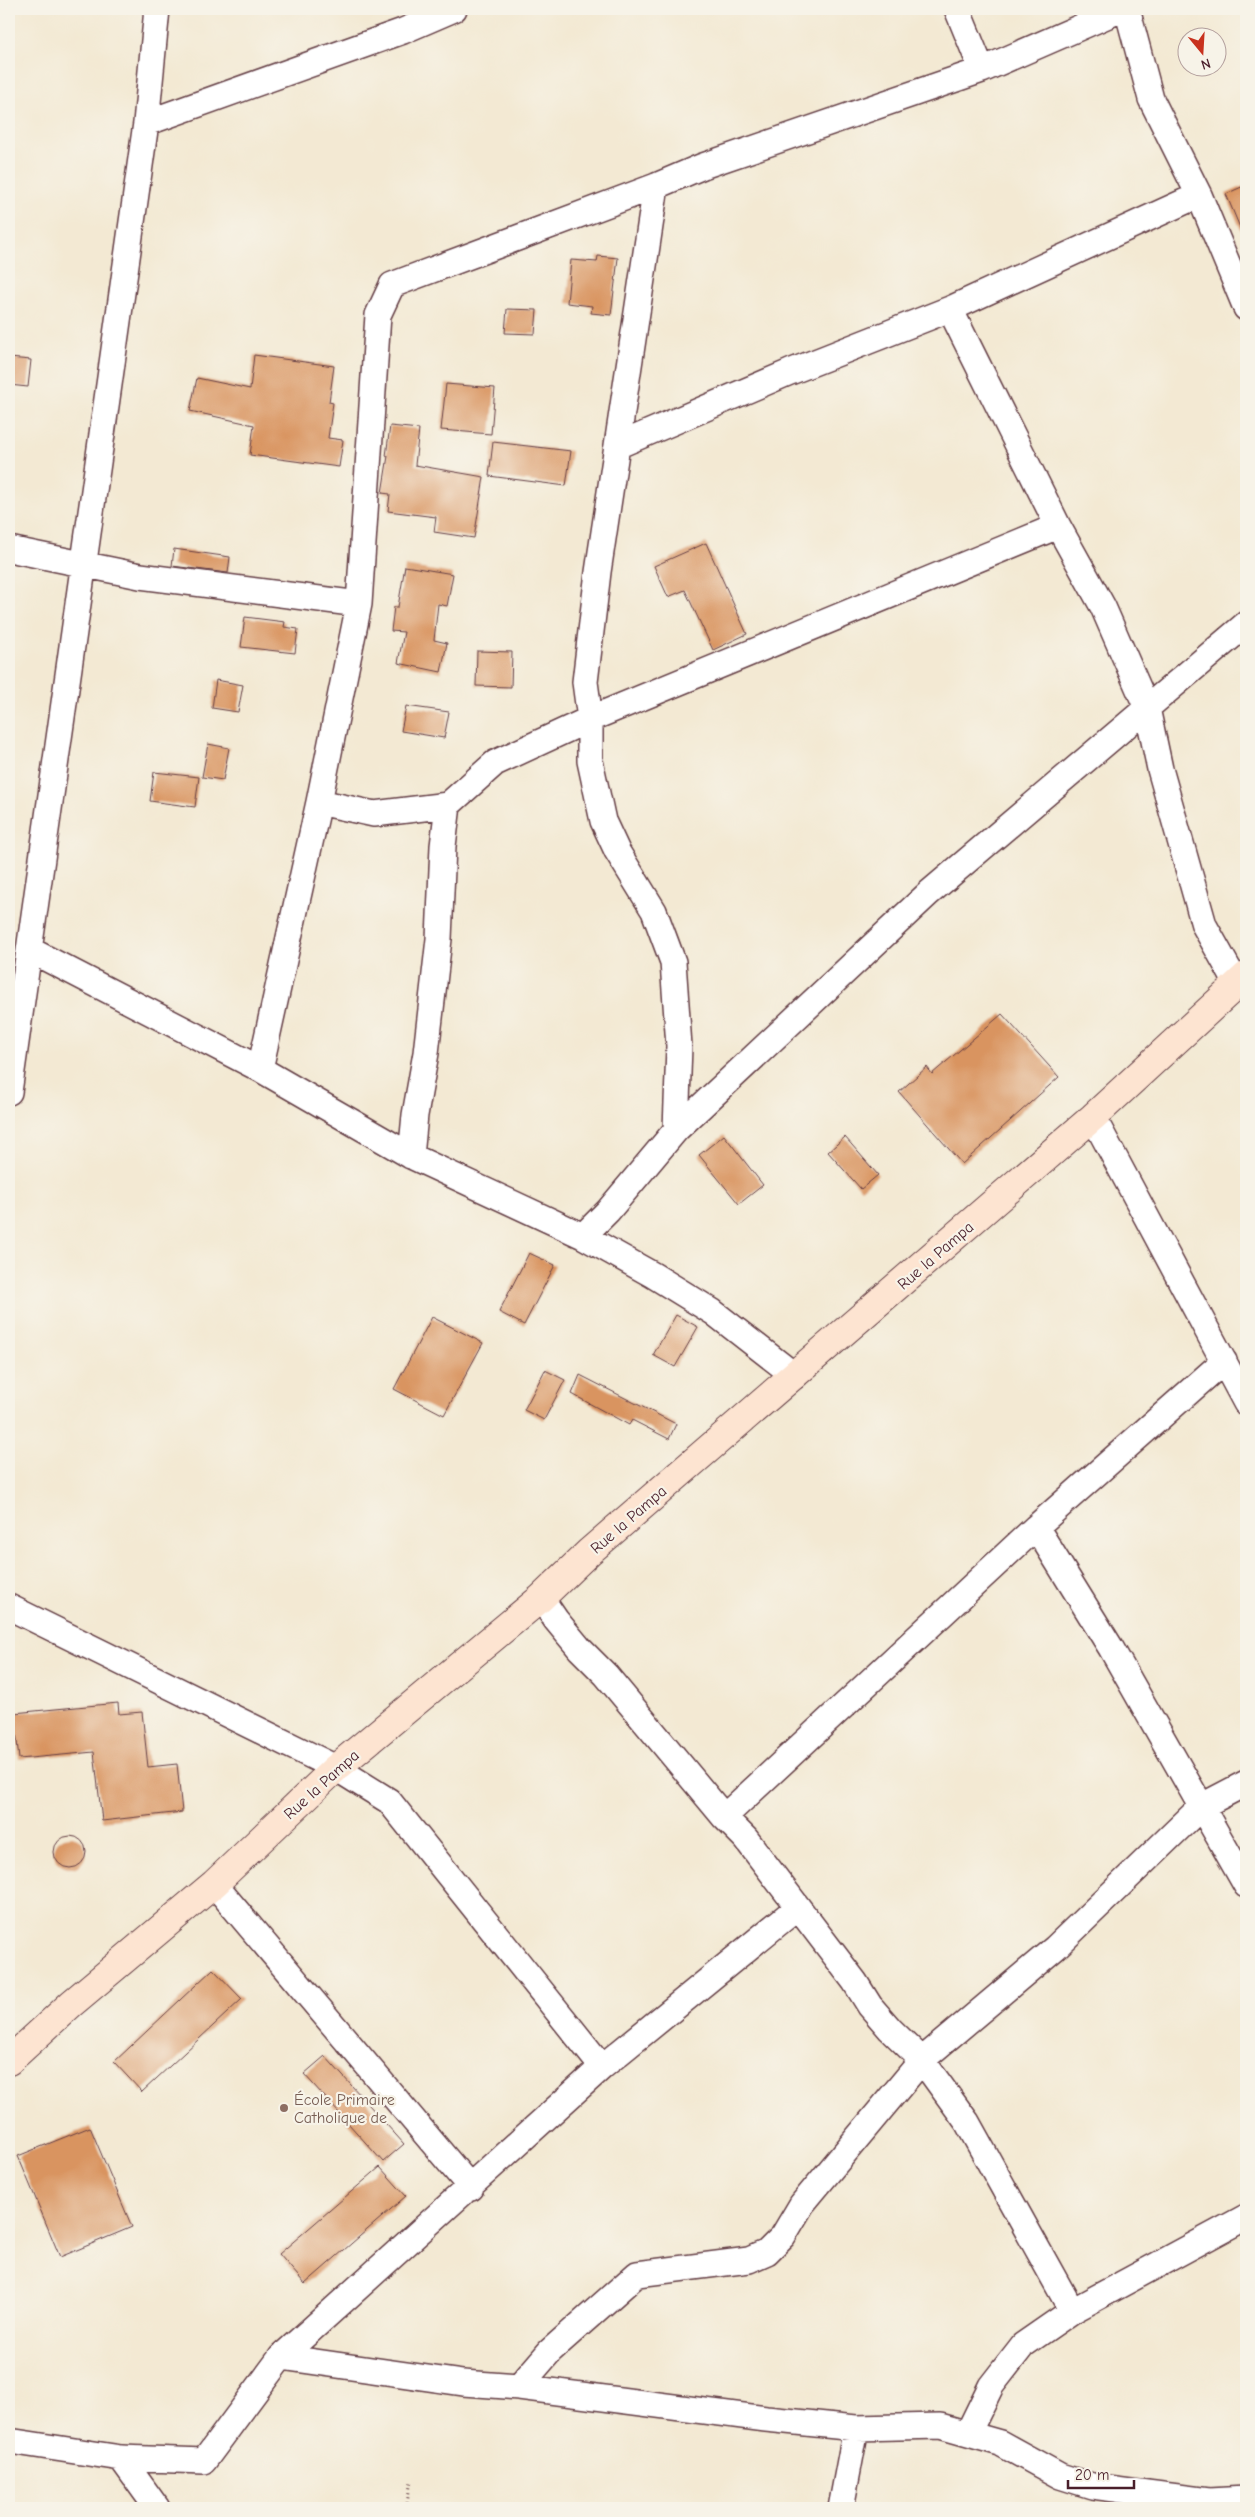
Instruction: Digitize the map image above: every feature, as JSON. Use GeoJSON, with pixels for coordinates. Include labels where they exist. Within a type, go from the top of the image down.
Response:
{"type":"FeatureCollection","features":[{"type":"Feature","properties":{"kind":"street"},"geometry":{"type":"LineString","coordinates":[[9,1092],[82,564],[146,123],[157,9]]}},
{"type":"Feature","properties":{"kind":"street"},"geometry":{"type":"LineString","coordinates":[[146,123],[408,20],[454,9]]}},
{"type":"Feature","properties":{"kind":"street"},"geometry":{"type":"LineString","coordinates":[[957,9],[982,70]]}},
{"type":"Feature","properties":{"kind":"street"},"geometry":{"type":"LineString","coordinates":[[260,1069],[319,802],[359,604],[378,314],[392,285],[656,186],[703,166],[982,70],[1122,9]]}},
{"type":"Feature","properties":{"kind":"street"},"geometry":{"type":"LineString","coordinates":[[1127,9],[1151,99],[1199,195],[1246,308]]}},
{"type":"Feature","properties":{"kind":"street"},"geometry":{"type":"LineString","coordinates":[[656,186],[617,446],[585,682],[590,719],[590,761],[603,821],[616,851],[654,911],[673,962],[679,1046],[676,1130]]}},
{"type":"Feature","properties":{"kind":"street"},"geometry":{"type":"LineString","coordinates":[[617,446],[790,372],[950,309],[1199,195]]}},
{"type":"Feature","properties":{"kind":"street"},"geometry":{"type":"LineString","coordinates":[[950,309],[1058,526],[1104,607],[1148,708],[1160,769],[1204,925],[1242,980]]}},
{"type":"Feature","properties":{"kind":"street"},"geometry":{"type":"LineString","coordinates":[[319,802],[374,814],[448,805],[495,764],[590,719],[1058,526]]}},
{"type":"Feature","properties":{"kind":"street"},"geometry":{"type":"LineString","coordinates":[[9,549],[140,576],[359,604]]}},
{"type":"Feature","properties":{"kind":"street"},"geometry":{"type":"LineString","coordinates":[[583,1236],[608,1211],[676,1130],[929,893],[1246,624]]}},
{"type":"Feature","properties":{"kind":"street"},"geometry":{"type":"LineString","coordinates":[[411,1156],[415,1115],[426,1053],[439,939],[443,846],[448,805]]}},
{"type":"Feature","properties":{"kind":"street"},"geometry":{"type":"LineString","coordinates":[[30,950],[260,1069],[411,1156],[583,1236],[682,1292],[713,1312],[795,1376]]}},
{"type":"Feature","properties":{"kind":"street","name":"Rue la Pampa"},"geometry":{"type":"LineString","coordinates":[[9,2061],[71,2004],[214,1884],[336,1768],[540,1598],[589,1552],[1093,1117],[1242,980]]}},
{"type":"Feature","properties":{"kind":"street"},"geometry":{"type":"LineString","coordinates":[[1093,1117],[1246,1403]]}},
{"type":"Feature","properties":{"kind":"street"},"geometry":{"type":"LineString","coordinates":[[724,1817],[1036,1527],[1224,1360]]}},
{"type":"Feature","properties":{"kind":"street"},"geometry":{"type":"LineString","coordinates":[[1036,1527],[1077,1590],[1246,1885]]}},
{"type":"Feature","properties":{"kind":"street"},"geometry":{"type":"LineString","coordinates":[[540,1598],[556,1620],[656,1733],[724,1817],[746,1839],[855,1982],[870,2006],[890,2030],[922,2060],[967,2122],[1072,2312]]}},
{"type":"Feature","properties":{"kind":"street"},"geometry":{"type":"LineString","coordinates":[[9,1607],[336,1768],[389,1801],[602,2067]]}},
{"type":"Feature","properties":{"kind":"street"},"geometry":{"type":"LineString","coordinates":[[519,2387],[550,2352],[637,2274],[749,2260],[767,2252],[783,2236],[802,2204],[922,2060],[1055,1948],[1202,1806],[1246,1783]]}},
{"type":"Feature","properties":{"kind":"street"},"geometry":{"type":"LineString","coordinates":[[214,1884],[471,2188]]}},
{"type":"Feature","properties":{"kind":"street"},"geometry":{"type":"LineString","coordinates":[[9,2441],[121,2458],[204,2461],[281,2357],[471,2188],[602,2067],[798,1907]]}},
{"type":"Feature","properties":{"kind":"street"},"geometry":{"type":"LineString","coordinates":[[968,2433],[991,2386],[1023,2345],[1072,2312],[1246,2218]]}},
{"type":"Feature","properties":{"kind":"street"},"geometry":{"type":"LineString","coordinates":[[281,2357],[462,2383],[519,2387],[766,2420],[856,2428],[940,2426],[1000,2443],[1060,2476],[1092,2486],[1209,2501],[1246,2499]]}},
{"type":"Feature","properties":{"kind":"street"},"geometry":{"type":"LineString","coordinates":[[840,2508],[856,2428]]}},
{"type":"Feature","properties":{"kind":"street"},"geometry":{"type":"LineString","coordinates":[[121,2458],[157,2508]]}},
{"type":"Feature","properties":{"kind":"path"},"geometry":{"type":"LineString","coordinates":[[406,2508],[411,2481]]}},
{"type":"Feature","properties":{"kind":"building"},"geometry":{"type":"Polygon","coordinates":[[[1246,185],[1246,242],[1226,194],[1246,185]]]}},
{"type":"Feature","properties":{"kind":"building"},"geometry":{"type":"Polygon","coordinates":[[[598,256],[618,258],[611,315],[591,313],[592,306],[567,303],[571,260],[597,262],[598,256]]]}},
{"type":"Feature","properties":{"kind":"building"},"geometry":{"type":"Polygon","coordinates":[[[507,309],[537,310],[535,334],[505,333],[507,309]]]}},
{"type":"Feature","properties":{"kind":"building"},"geometry":{"type":"Polygon","coordinates":[[[254,355],[334,366],[329,402],[333,403],[328,438],[343,440],[339,467],[250,455],[254,425],[190,411],[197,378],[250,389],[254,355]]]}},
{"type":"Feature","properties":{"kind":"building"},"geometry":{"type":"Polygon","coordinates":[[[9,358],[31,360],[28,387],[9,385],[9,358]]]}},
{"type":"Feature","properties":{"kind":"building"},"geometry":{"type":"Polygon","coordinates":[[[446,384],[495,388],[491,434],[441,430],[446,384]]]}},
{"type":"Feature","properties":{"kind":"building"},"geometry":{"type":"Polygon","coordinates":[[[390,426],[419,429],[415,465],[484,477],[474,538],[434,532],[436,517],[388,511],[390,494],[382,493],[388,456],[386,456],[390,426]]]}},
{"type":"Feature","properties":{"kind":"building"},"geometry":{"type":"Polygon","coordinates":[[[493,442],[571,451],[566,486],[489,476],[493,442]]]}},
{"type":"Feature","properties":{"kind":"building"},"geometry":{"type":"Polygon","coordinates":[[[706,543],[747,634],[713,650],[685,590],[668,597],[654,566],[706,543]]]}},
{"type":"Feature","properties":{"kind":"building"},"geometry":{"type":"Polygon","coordinates":[[[174,549],[230,557],[228,573],[172,566],[174,549]]]}},
{"type":"Feature","properties":{"kind":"building"},"geometry":{"type":"Polygon","coordinates":[[[405,566],[453,574],[447,606],[438,604],[434,640],[447,643],[441,672],[398,663],[404,632],[391,631],[394,607],[398,607],[405,566]]]}},
{"type":"Feature","properties":{"kind":"building"},"geometry":{"type":"Polygon","coordinates":[[[245,617],[285,622],[284,627],[298,629],[295,653],[241,647],[245,617]]]}},
{"type":"Feature","properties":{"kind":"building"},"geometry":{"type":"Polygon","coordinates":[[[477,651],[512,652],[511,687],[476,686],[477,651]]]}},
{"type":"Feature","properties":{"kind":"building"},"geometry":{"type":"Polygon","coordinates":[[[216,680],[243,685],[238,712],[212,708],[216,680]]]}},
{"type":"Feature","properties":{"kind":"building"},"geometry":{"type":"Polygon","coordinates":[[[406,706],[449,712],[444,738],[401,731],[406,706]]]}},
{"type":"Feature","properties":{"kind":"building"},"geometry":{"type":"Polygon","coordinates":[[[208,744],[229,748],[223,780],[202,777],[208,744]]]}},
{"type":"Feature","properties":{"kind":"building"},"geometry":{"type":"Polygon","coordinates":[[[154,772],[199,777],[195,807],[150,801],[154,772]]]}},
{"type":"Feature","properties":{"kind":"building"},"geometry":{"type":"Polygon","coordinates":[[[1002,1014],[1059,1077],[962,1164],[899,1092],[927,1067],[932,1074],[1002,1014]]]}},
{"type":"Feature","properties":{"kind":"building"},"geometry":{"type":"Polygon","coordinates":[[[724,1135],[763,1185],[739,1204],[699,1155],[724,1135]]]}},
{"type":"Feature","properties":{"kind":"building"},"geometry":{"type":"Polygon","coordinates":[[[845,1137],[878,1175],[861,1189],[828,1152],[845,1137]]]}},
{"type":"Feature","properties":{"kind":"building"},"geometry":{"type":"Polygon","coordinates":[[[529,1253],[555,1265],[524,1325],[499,1312],[529,1253]]]}},
{"type":"Feature","properties":{"kind":"building"},"geometry":{"type":"Polygon","coordinates":[[[676,1315],[698,1327],[675,1367],[653,1355],[676,1315]]]}},
{"type":"Feature","properties":{"kind":"building"},"geometry":{"type":"Polygon","coordinates":[[[432,1317],[483,1343],[444,1415],[394,1389],[432,1317]]]}},
{"type":"Feature","properties":{"kind":"building"},"geometry":{"type":"Polygon","coordinates":[[[545,1370],[565,1380],[544,1420],[524,1410],[545,1370]]]}},
{"type":"Feature","properties":{"kind":"building"},"geometry":{"type":"Polygon","coordinates":[[[580,1375],[676,1424],[669,1439],[632,1420],[629,1425],[572,1394],[580,1375]]]}},
{"type":"Feature","properties":{"kind":"building"},"geometry":{"type":"Polygon","coordinates":[[[118,1703],[119,1714],[142,1712],[148,1767],[177,1764],[182,1812],[102,1821],[94,1752],[19,1759],[14,1713],[118,1703]]]}},
{"type":"Feature","properties":{"kind":"building"},"geometry":{"type":"Polygon","coordinates":[[[70,1836],[76,1837],[81,1841],[85,1846],[85,1858],[81,1863],[76,1867],[70,1868],[64,1867],[59,1863],[55,1858],[54,1852],[55,1846],[59,1841],[64,1837],[70,1836]]]}},
{"type":"Feature","properties":{"kind":"building"},"geometry":{"type":"Polygon","coordinates":[[[213,1969],[242,1999],[142,2092],[114,2062],[213,1969]]]}},
{"type":"Feature","properties":{"kind":"building"},"geometry":{"type":"Polygon","coordinates":[[[325,2056],[404,2144],[383,2162],[304,2074],[325,2056]]]}},
{"type":"Feature","properties":{"kind":"building"},"geometry":{"type":"Polygon","coordinates":[[[90,2127],[132,2227],[60,2257],[18,2156],[90,2127]]]}},
{"type":"Feature","properties":{"kind":"building"},"geometry":{"type":"Polygon","coordinates":[[[380,2167],[406,2196],[305,2284],[279,2254],[380,2167]]]}},
{"type":"Feature","properties":{"kind":"place","name":"École Primaire Catholique de"},"geometry":{"type":"Point","coordinates":[284,2108]}}]}
